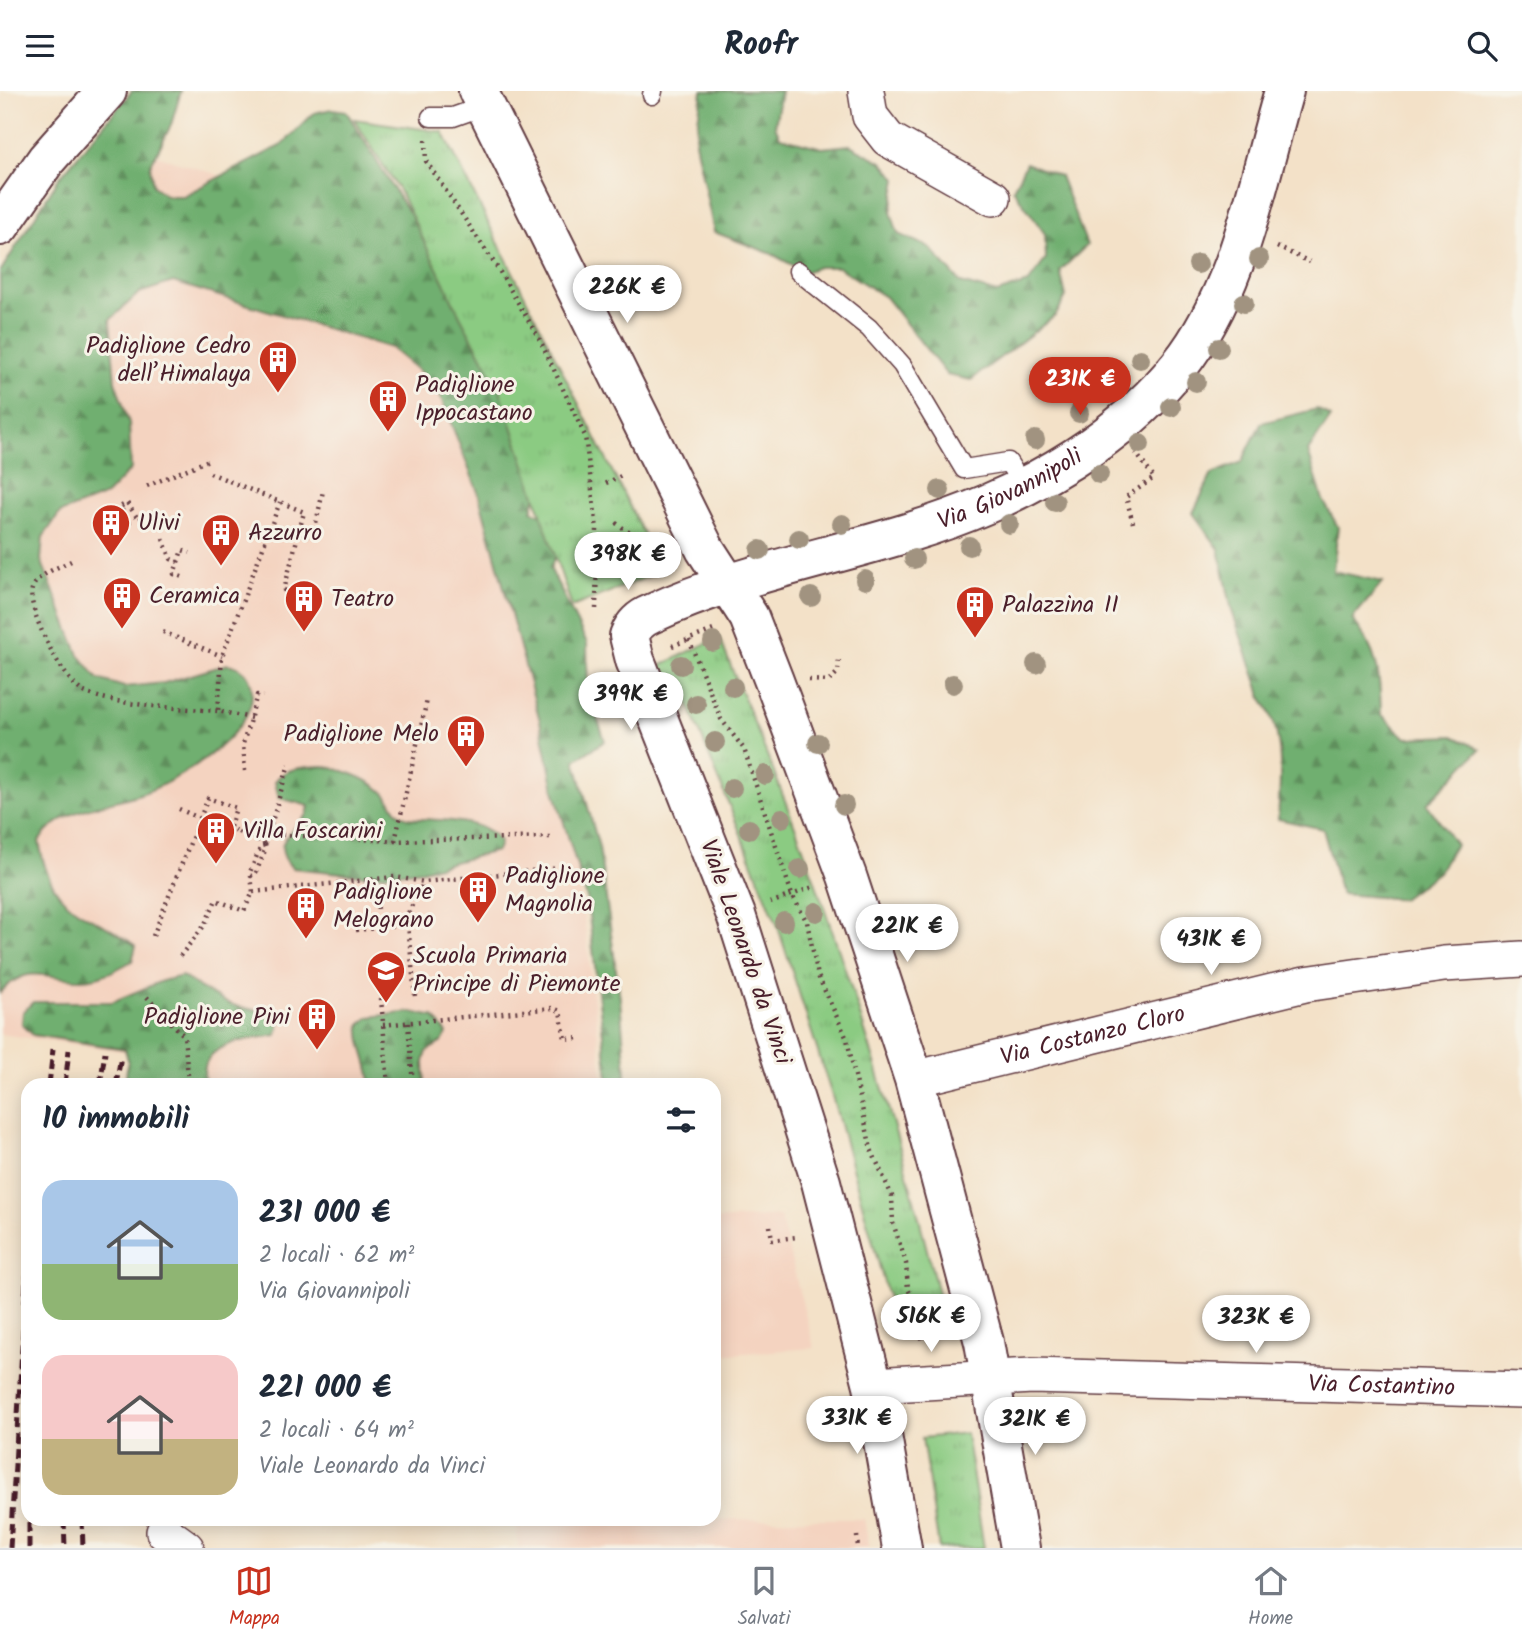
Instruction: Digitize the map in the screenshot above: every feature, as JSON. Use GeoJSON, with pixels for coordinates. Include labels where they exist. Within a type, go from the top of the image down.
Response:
{"type":"FeatureCollection","features":[{"type":"Feature","properties":{"kind":"street"},"geometry":{"type":"LineString","coordinates":[[0,226],[46,160],[107,91]]}},
{"type":"Feature","properties":{"kind":"street"},"geometry":{"type":"LineString","coordinates":[[866,91],[870,116],[888,139],[993,198]]}},
{"type":"Feature","properties":{"kind":"street","name":"Via Giovannipoli"},"geometry":{"type":"LineString","coordinates":[[730,585],[929,528],[1023,486],[1074,457],[1118,426],[1157,390],[1190,351],[1210,317],[1228,277],[1284,91]]}},
{"type":"Feature","properties":{"kind":"street"},"geometry":{"type":"LineString","coordinates":[[481,99],[705,549],[749,617],[823,813],[914,1079],[960,1247],[991,1377],[1020,1548]]}},
{"type":"Feature","properties":{"kind":"street","name":"Viale Leonardo da Vinci"},"geometry":{"type":"LineString","coordinates":[[730,585],[650,614],[631,630],[629,644],[736,915],[821,1182],[873,1385],[902,1548]]}},
{"type":"Feature","properties":{"kind":"street","name":"Via Costanzo Cloro"},"geometry":{"type":"LineString","coordinates":[[914,1079],[1305,984],[1444,964],[1522,958]]}},
{"type":"Feature","properties":{"kind":"street"},"geometry":{"type":"LineString","coordinates":[[873,1385],[991,1377]]}},
{"type":"Feature","properties":{"kind":"street","name":"Via Costantino"},"geometry":{"type":"LineString","coordinates":[[991,1377],[1522,1390]]}},
{"type":"Feature","properties":{"kind":"lane"},"geometry":{"type":"LineString","coordinates":[[431,117],[453,117],[481,99]]}},
{"type":"Feature","properties":{"kind":"lane"},"geometry":{"type":"LineString","coordinates":[[798,271],[869,328],[902,365],[964,470],[1007,462],[1023,486]]}},
{"type":"Feature","properties":{"kind":"path"},"geometry":{"type":"LineString","coordinates":[[431,117],[424,142],[426,161],[496,267],[540,340],[585,436],[597,529],[596,612]]}},
{"type":"Feature","properties":{"kind":"path"},"geometry":{"type":"LineString","coordinates":[[147,487],[211,459]]}},
{"type":"Feature","properties":{"kind":"path"},"geometry":{"type":"LineString","coordinates":[[210,473],[304,512],[284,590],[290,592]]}},
{"type":"Feature","properties":{"kind":"path"},"geometry":{"type":"LineString","coordinates":[[606,483],[621,476]]}},
{"type":"Feature","properties":{"kind":"path"},"geometry":{"type":"LineString","coordinates":[[1133,523],[1126,497],[1154,478]]}},
{"type":"Feature","properties":{"kind":"path"},"geometry":{"type":"LineString","coordinates":[[300,534],[313,537],[323,491]]}},
{"type":"Feature","properties":{"kind":"path"},"geometry":{"type":"LineString","coordinates":[[218,711],[222,656],[280,502]]}},
{"type":"Feature","properties":{"kind":"path"},"geometry":{"type":"LineString","coordinates":[[126,527],[131,525],[120,507],[127,503],[139,520],[153,512]]}},
{"type":"Feature","properties":{"kind":"path"},"geometry":{"type":"LineString","coordinates":[[616,523],[660,554]]}},
{"type":"Feature","properties":{"kind":"path"},"geometry":{"type":"LineString","coordinates":[[163,540],[171,559],[178,562]]}},
{"type":"Feature","properties":{"kind":"path"},"geometry":{"type":"LineString","coordinates":[[182,577],[174,574],[182,550],[190,553]]}},
{"type":"Feature","properties":{"kind":"path"},"geometry":{"type":"LineString","coordinates":[[71,561],[39,578],[32,587],[31,605],[65,677],[82,691],[106,697],[218,711],[251,718]]}},
{"type":"Feature","properties":{"kind":"path"},"geometry":{"type":"LineString","coordinates":[[719,628],[689,639],[721,719],[744,749],[792,895],[807,922],[818,976],[847,1039],[871,1149],[892,1196],[893,1223],[906,1263],[908,1289],[916,1305],[923,1343]]}},
{"type":"Feature","properties":{"kind":"path"},"geometry":{"type":"LineString","coordinates":[[163,632],[222,656]]}},
{"type":"Feature","properties":{"kind":"path"},"geometry":{"type":"LineString","coordinates":[[798,681],[829,681],[838,672],[839,659]]}},
{"type":"Feature","properties":{"kind":"path"},"geometry":{"type":"LineString","coordinates":[[245,771],[243,744],[257,695],[263,696]]}},
{"type":"Feature","properties":{"kind":"path"},"geometry":{"type":"LineString","coordinates":[[395,841],[427,700]]}},
{"type":"Feature","properties":{"kind":"path"},"geometry":{"type":"LineString","coordinates":[[180,956],[204,926],[216,900],[244,911],[253,892],[251,876],[255,874],[266,848],[289,764]]}},
{"type":"Feature","properties":{"kind":"path"},"geometry":{"type":"LineString","coordinates":[[153,936],[208,798],[236,808],[230,827],[265,844]]}},
{"type":"Feature","properties":{"kind":"path"},"geometry":{"type":"LineString","coordinates":[[179,809],[199,818]]}},
{"type":"Feature","properties":{"kind":"path"},"geometry":{"type":"LineString","coordinates":[[268,834],[395,841],[552,837]]}},
{"type":"Feature","properties":{"kind":"path"},"geometry":{"type":"LineString","coordinates":[[253,892],[395,877],[424,881],[559,868]]}},
{"type":"Feature","properties":{"kind":"path"},"geometry":{"type":"LineString","coordinates":[[375,879],[378,911],[376,910]]}},
{"type":"Feature","properties":{"kind":"path"},"geometry":{"type":"LineString","coordinates":[[415,996],[407,915],[424,881]]}},
{"type":"Feature","properties":{"kind":"path"},"geometry":{"type":"LineString","coordinates":[[770,903],[813,887]]}},
{"type":"Feature","properties":{"kind":"path"},"geometry":{"type":"LineString","coordinates":[[356,930],[408,925]]}},
{"type":"Feature","properties":{"kind":"path"},"geometry":{"type":"LineString","coordinates":[[147,997],[184,1036],[188,1078]]}},
{"type":"Feature","properties":{"kind":"path"},"geometry":{"type":"LineString","coordinates":[[381,998],[387,1078]]}},
{"type":"Feature","properties":{"kind":"path"},"geometry":{"type":"LineString","coordinates":[[383,1025],[553,1008],[560,1011],[565,1039],[579,1038]]}},
{"type":"Feature","properties":{"kind":"path"},"geometry":{"type":"LineString","coordinates":[[408,1023],[412,1078]]}},
{"type":"Feature","properties":{"kind":"path"},"geometry":{"type":"LineString","coordinates":[[770,1226],[772,1240],[797,1237]]}},
{"type":"Feature","properties":{"kind":"path"},"geometry":{"type":"LineString","coordinates":[[857,1536],[858,1548]]}},
{"type":"Feature","properties":{"kind":"shaded area"},"geometry":{"type":"Polygon","coordinates":[[[119,143],[399,233],[548,615],[603,1078],[132,1078],[134,1053],[0,1034],[0,309],[119,143]]]}},
{"type":"Feature","properties":{"kind":"shaded area"},"geometry":{"type":"Polygon","coordinates":[[[780,1216],[814,1348],[721,1355],[721,1220],[780,1216]]]}},
{"type":"Feature","properties":{"kind":"shaded area"},"geometry":{"type":"Polygon","coordinates":[[[721,1519],[864,1519],[869,1548],[518,1548],[517,1526],[721,1526],[721,1519]]]}},
{"type":"Feature","properties":{"kind":"green space"},"geometry":{"type":"Polygon","coordinates":[[[132,91],[181,91],[171,125],[150,166],[153,186],[167,196],[183,196],[282,145],[314,113],[332,109],[346,111],[404,206],[446,252],[544,461],[532,511],[570,526],[550,568],[587,643],[588,691],[605,741],[575,760],[599,847],[620,998],[626,1078],[608,1078],[587,899],[554,790],[540,721],[478,492],[436,385],[391,348],[173,282],[139,293],[110,320],[115,381],[129,423],[131,469],[106,495],[60,513],[43,537],[41,560],[79,655],[98,679],[124,687],[164,683],[228,664],[243,670],[249,677],[252,693],[249,709],[227,739],[193,767],[143,793],[72,814],[49,830],[39,841],[52,884],[62,898],[73,908],[136,946],[132,961],[88,979],[28,975],[10,983],[0,993],[0,272],[59,178],[132,91]]]}},
{"type":"Feature","properties":{"kind":"green space"},"geometry":{"type":"Polygon","coordinates":[[[702,91],[781,91],[775,126],[780,137],[822,148],[850,145],[882,162],[897,179],[891,212],[898,234],[929,247],[961,283],[997,293],[1028,283],[1046,259],[1045,234],[1013,189],[1026,163],[1060,176],[1087,245],[1060,271],[1066,296],[1056,315],[971,380],[947,375],[885,297],[838,267],[818,267],[805,272],[772,254],[714,232],[695,142],[702,91]]]}},
{"type":"Feature","properties":{"kind":"green space"},"geometry":{"type":"Polygon","coordinates":[[[354,119],[443,132],[662,571],[572,607],[500,390],[460,316],[400,192],[354,119]]]}},
{"type":"Feature","properties":{"kind":"green space"},"geometry":{"type":"Polygon","coordinates":[[[1317,409],[1331,417],[1308,451],[1323,500],[1338,527],[1333,571],[1383,582],[1352,619],[1367,642],[1376,663],[1381,714],[1406,738],[1453,736],[1480,749],[1427,804],[1456,845],[1438,872],[1402,899],[1341,894],[1323,829],[1278,819],[1280,758],[1275,728],[1232,611],[1219,549],[1193,513],[1212,474],[1242,462],[1261,423],[1317,409]]]}},
{"type":"Feature","properties":{"kind":"green space"},"geometry":{"type":"Polygon","coordinates":[[[719,637],[797,831],[828,917],[901,1152],[947,1332],[898,1333],[833,1099],[777,924],[678,678],[651,670],[719,637]]]}},
{"type":"Feature","properties":{"kind":"green space"},"geometry":{"type":"Polygon","coordinates":[[[323,766],[370,782],[386,795],[396,811],[409,818],[459,822],[483,828],[500,842],[497,851],[423,870],[371,876],[292,868],[285,859],[283,845],[285,839],[307,815],[309,806],[279,798],[275,782],[290,771],[323,766]]]}},
{"type":"Feature","properties":{"kind":"green space"},"geometry":{"type":"Polygon","coordinates":[[[182,976],[224,1002],[258,1010],[272,1010],[281,1018],[277,1035],[239,1042],[215,1052],[208,1060],[204,1071],[205,1078],[126,1078],[128,1060],[125,1049],[33,1035],[22,1024],[23,1012],[33,1002],[112,1002],[162,981],[182,976]]]}},
{"type":"Feature","properties":{"kind":"green space"},"geometry":{"type":"Polygon","coordinates":[[[412,1012],[434,1017],[447,1033],[442,1042],[427,1051],[425,1078],[370,1078],[360,1033],[360,1025],[369,1017],[412,1012]]]}},
{"type":"Feature","properties":{"kind":"green space"},"geometry":{"type":"Polygon","coordinates":[[[966,1433],[984,1548],[939,1548],[922,1438],[966,1433]]]}},
{"type":"Feature","properties":{"kind":"railway"},"geometry":{"type":"LineString","coordinates":[[50,1078],[53,1049]]}},
{"type":"Feature","properties":{"kind":"railway"},"geometry":{"type":"LineString","coordinates":[[66,1078],[69,1050]]}},
{"type":"Feature","properties":{"kind":"railway"},"geometry":{"type":"LineString","coordinates":[[101,1078],[105,1052]]}},
{"type":"Feature","properties":{"kind":"railway"},"geometry":{"type":"LineString","coordinates":[[117,1078],[121,1056]]}},
{"type":"Feature","properties":{"kind":"railway"},"geometry":{"type":"LineString","coordinates":[[10,1548],[21,1365]]}},
{"type":"Feature","properties":{"kind":"railway"},"geometry":{"type":"LineString","coordinates":[[29,1526],[29,1548]]}},
{"type":"Feature","properties":{"kind":"railway"},"geometry":{"type":"LineString","coordinates":[[64,1526],[65,1548]]}},
{"type":"Feature","properties":{"kind":"railway"},"geometry":{"type":"LineString","coordinates":[[82,1526],[83,1548]]}},
{"type":"Feature","properties":{"kind":"place","name":"Padiglione Cedro dell’Himalaya"},"geometry":{"type":"Point","coordinates":[278,394]}},
{"type":"Feature","properties":{"kind":"place","name":"Padiglione Ippocastano"},"geometry":{"type":"Point","coordinates":[388,433]}},
{"type":"Feature","properties":{"kind":"place","name":"Ulivi"},"geometry":{"type":"Point","coordinates":[111,557]}},
{"type":"Feature","properties":{"kind":"place","name":"Azzurro"},"geometry":{"type":"Point","coordinates":[221,567]}},
{"type":"Feature","properties":{"kind":"place","name":"Ceramica"},"geometry":{"type":"Point","coordinates":[122,630]}},
{"type":"Feature","properties":{"kind":"place","name":"Teatro"},"geometry":{"type":"Point","coordinates":[304,633]}},
{"type":"Feature","properties":{"kind":"place","name":"Palazzina II"},"geometry":{"type":"Point","coordinates":[975,639]}},
{"type":"Feature","properties":{"kind":"place","name":"Padiglione Melo"},"geometry":{"type":"Point","coordinates":[466,768]}},
{"type":"Feature","properties":{"kind":"place","name":"Villa Foscarini"},"geometry":{"type":"Point","coordinates":[216,865]}},
{"type":"Feature","properties":{"kind":"place","name":"Padiglione Magnolia"},"geometry":{"type":"Point","coordinates":[478,924]}},
{"type":"Feature","properties":{"kind":"place","name":"Padiglione Melograno"},"geometry":{"type":"Point","coordinates":[306,940]}},
{"type":"Feature","properties":{"kind":"place","name":"Scuola Primaria Principe di Piemonte"},"geometry":{"type":"Point","coordinates":[386,1004]}},
{"type":"Feature","properties":{"kind":"place","name":"Padiglione Pini"},"geometry":{"type":"Point","coordinates":[317,1051]}}]}
